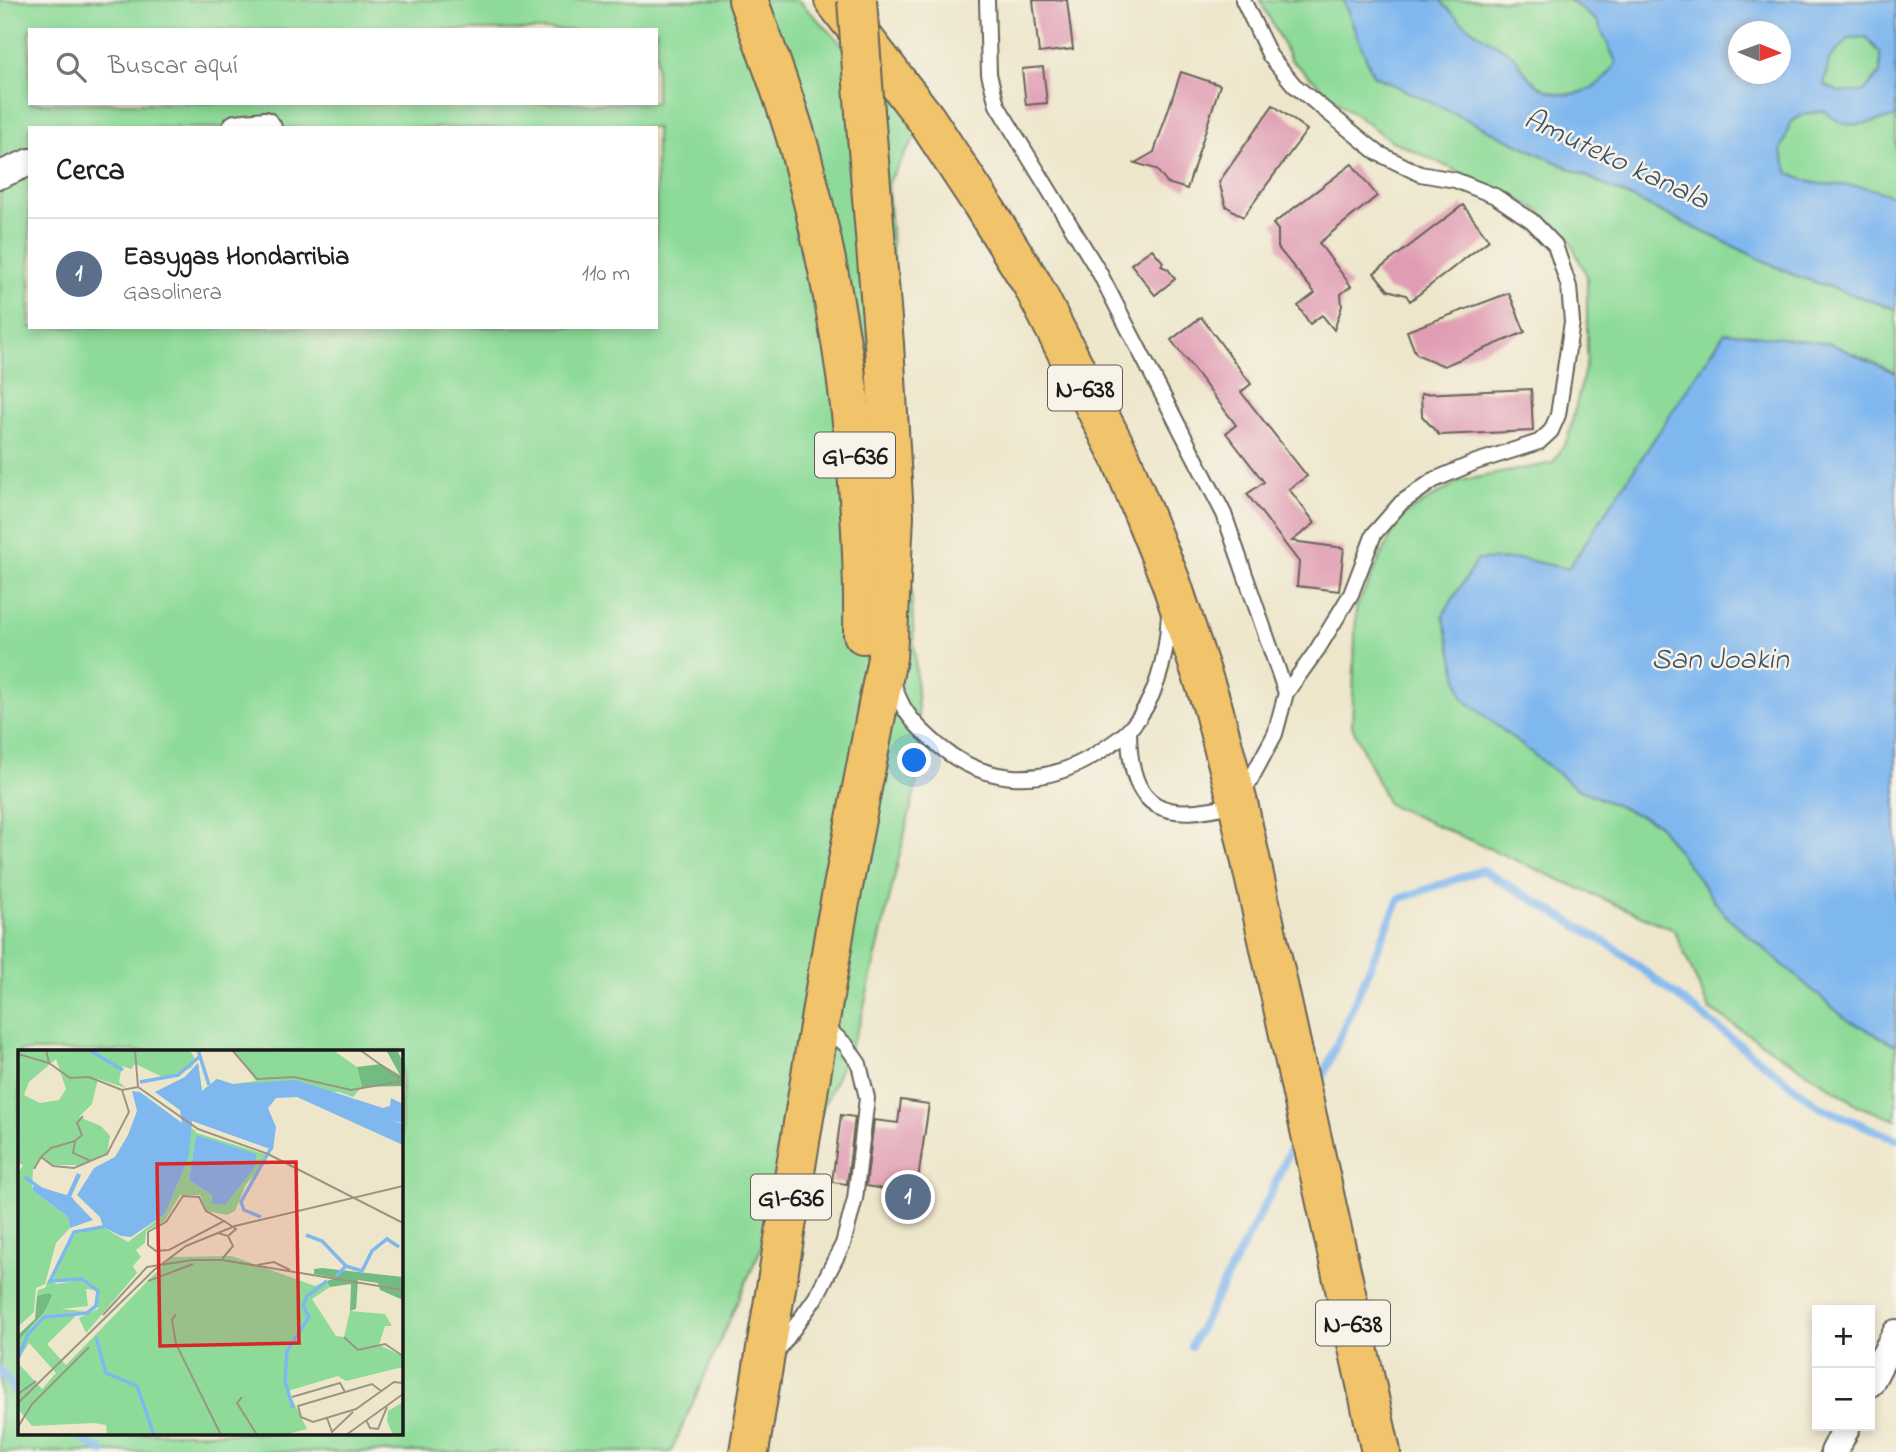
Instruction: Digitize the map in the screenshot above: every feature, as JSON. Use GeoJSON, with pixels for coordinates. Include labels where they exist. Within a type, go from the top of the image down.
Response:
{"type":"FeatureCollection","features":[{"type":"Feature","properties":{"kind":"main road","name":"GI-636"},"geometry":{"type":"LineString","coordinates":[[748,0],[800,149],[835,296],[850,405],[864,558],[862,683],[836,923]]}},
{"type":"Feature","properties":{"kind":"main road","name":"N-638"},"geometry":{"type":"LineString","coordinates":[[834,0],[926,119],[1032,284],[1121,458],[1171,582],[1213,708],[1238,803],[1381,1452]]}},
{"type":"Feature","properties":{"kind":"main road","name":"GI-636"},"geometry":{"type":"LineString","coordinates":[[749,1452],[836,923],[887,658],[894,516],[884,344],[857,0]]}},
{"type":"Feature","properties":{"kind":"street"},"geometry":{"type":"LineString","coordinates":[[0,175],[28,163]]}},
{"type":"Feature","properties":{"kind":"street"},"geometry":{"type":"LineString","coordinates":[[1875,1373],[1896,1333]]}},
{"type":"Feature","properties":{"kind":"street"},"geometry":{"type":"LineString","coordinates":[[1833,1452],[1844,1431]]}},
{"type":"Feature","properties":{"kind":"lane"},"geometry":{"type":"LineString","coordinates":[[987,0],[989,74],[997,105],[1099,272],[1224,514],[1286,693]]}},
{"type":"Feature","properties":{"kind":"lane"},"geometry":{"type":"LineString","coordinates":[[1129,730],[1129,757],[1142,792],[1157,807],[1178,812],[1204,813],[1238,803],[1275,734],[1286,693],[1317,650],[1351,594],[1374,534],[1401,503],[1434,480],[1476,461],[1539,442],[1551,431],[1558,415],[1573,322],[1569,287],[1555,245],[1532,221],[1496,196],[1455,180],[1420,174],[1378,153],[1294,85],[1270,56],[1243,0]]}},
{"type":"Feature","properties":{"kind":"lane"},"geometry":{"type":"LineString","coordinates":[[887,658],[897,693],[910,720],[948,755],[991,775],[1032,778],[1075,767],[1129,730],[1143,710],[1159,674],[1167,641],[1171,582]]}},
{"type":"Feature","properties":{"kind":"lane"},"geometry":{"type":"LineString","coordinates":[[762,1373],[816,1297],[843,1244],[855,1199],[867,1098],[859,1065],[846,1045],[820,1021]]}},
{"type":"Feature","properties":{"kind":"green space"},"geometry":{"type":"Polygon","coordinates":[[[0,0],[798,0],[923,124],[888,183],[921,764],[860,1024],[671,1452],[0,1452],[0,0]]]}},
{"type":"Feature","properties":{"kind":"green space"},"geometry":{"type":"Polygon","coordinates":[[[1260,0],[1343,0],[1373,75],[1794,275],[1896,309],[1896,373],[1829,343],[1616,500],[1568,569],[1522,559],[1576,788],[1657,823],[1726,915],[1846,1019],[1896,1045],[1896,1120],[1861,1107],[1709,1009],[1674,930],[1388,804],[1352,726],[1356,608],[1400,517],[1460,481],[1553,463],[1568,438],[1587,360],[1587,276],[1568,236],[1534,207],[1390,140],[1342,105],[1291,60],[1260,0]]]}},
{"type":"Feature","properties":{"kind":"green space"},"geometry":{"type":"Polygon","coordinates":[[[1412,0],[1896,0],[1896,251],[1597,125],[1412,0]]]}},
{"type":"Feature","properties":{"kind":"water","name":"Amuteko kanala"},"geometry":{"type":"Polygon","coordinates":[[[1343,0],[1440,0],[1467,26],[1509,52],[1532,80],[1555,93],[1567,94],[1579,93],[1601,82],[1616,62],[1597,21],[1569,0],[1896,0],[1896,117],[1850,124],[1833,118],[1824,111],[1804,114],[1790,123],[1781,152],[1789,173],[1810,182],[1864,187],[1896,197],[1896,309],[1794,275],[1373,75],[1343,0]],[[1866,37],[1849,38],[1829,59],[1824,85],[1839,92],[1864,92],[1880,73],[1880,53],[1866,37]]]}},
{"type":"Feature","properties":{"kind":"water","name":"San Joakin"},"geometry":{"type":"Polygon","coordinates":[[[1725,332],[1829,343],[1896,373],[1896,1045],[1846,1019],[1725,915],[1657,823],[1576,788],[1463,699],[1443,615],[1477,560],[1522,559],[1568,569],[1725,332]]]}},
{"type":"Feature","properties":{"kind":"building"},"geometry":{"type":"Polygon","coordinates":[[[1033,0],[1067,0],[1073,49],[1039,53],[1033,0]]]}},
{"type":"Feature","properties":{"kind":"building"},"geometry":{"type":"Polygon","coordinates":[[[1043,67],[1047,103],[1026,105],[1022,69],[1043,67]]]}},
{"type":"Feature","properties":{"kind":"building"},"geometry":{"type":"Polygon","coordinates":[[[1181,72],[1220,85],[1187,189],[1167,183],[1156,169],[1135,163],[1154,152],[1181,72]]]}},
{"type":"Feature","properties":{"kind":"building"},"geometry":{"type":"Polygon","coordinates":[[[1273,105],[1307,130],[1243,217],[1226,206],[1219,182],[1273,105]]]}},
{"type":"Feature","properties":{"kind":"building"},"geometry":{"type":"Polygon","coordinates":[[[1352,164],[1377,196],[1319,243],[1351,286],[1341,294],[1342,306],[1334,330],[1322,315],[1310,324],[1298,306],[1315,293],[1278,248],[1278,230],[1273,224],[1352,164]]]}},
{"type":"Feature","properties":{"kind":"building"},"geometry":{"type":"Polygon","coordinates":[[[1463,205],[1489,240],[1410,301],[1406,295],[1388,290],[1374,273],[1463,205]]]}},
{"type":"Feature","properties":{"kind":"building"},"geometry":{"type":"Polygon","coordinates":[[[1152,249],[1163,262],[1161,266],[1168,269],[1175,279],[1155,295],[1131,264],[1152,249]]]}},
{"type":"Feature","properties":{"kind":"building"},"geometry":{"type":"Polygon","coordinates":[[[1509,293],[1525,332],[1444,366],[1415,352],[1407,331],[1509,293]]]}},
{"type":"Feature","properties":{"kind":"building"},"geometry":{"type":"Polygon","coordinates":[[[1201,317],[1251,384],[1241,392],[1307,476],[1289,489],[1315,523],[1292,541],[1344,548],[1339,591],[1297,586],[1299,562],[1247,494],[1264,482],[1226,433],[1236,425],[1171,340],[1201,317]]]}},
{"type":"Feature","properties":{"kind":"building"},"geometry":{"type":"Polygon","coordinates":[[[1531,389],[1533,431],[1439,435],[1422,416],[1421,394],[1531,389]]]}},
{"type":"Feature","properties":{"kind":"building"},"geometry":{"type":"Polygon","coordinates":[[[901,1100],[929,1104],[917,1186],[896,1183],[895,1191],[866,1186],[874,1120],[898,1123],[901,1100]]]}},
{"type":"Feature","properties":{"kind":"building"},"geometry":{"type":"Polygon","coordinates":[[[841,1115],[855,1117],[847,1184],[832,1182],[841,1115]]]}},
{"type":"Feature","properties":{"kind":"waterway"},"geometry":{"type":"LineString","coordinates":[[1316,1092],[1399,899],[1482,870],[1615,948],[1820,1107],[1896,1139]]}},
{"type":"Feature","properties":{"kind":"waterway"},"geometry":{"type":"LineString","coordinates":[[1191,1346],[1272,1191],[1296,1136]]}},
{"type":"Feature","properties":{"kind":"waterway"},"geometry":{"type":"LineString","coordinates":[[0,1371],[18,1395]]}},
{"type":"Feature","properties":{"kind":"waterway"},"geometry":{"type":"LineString","coordinates":[[75,1434],[103,1452]]}},
{"type":"Feature","properties":{"kind":"place","name":"Easygas Hondarribia"},"geometry":{"type":"Point","coordinates":[908,1197]}}]}
